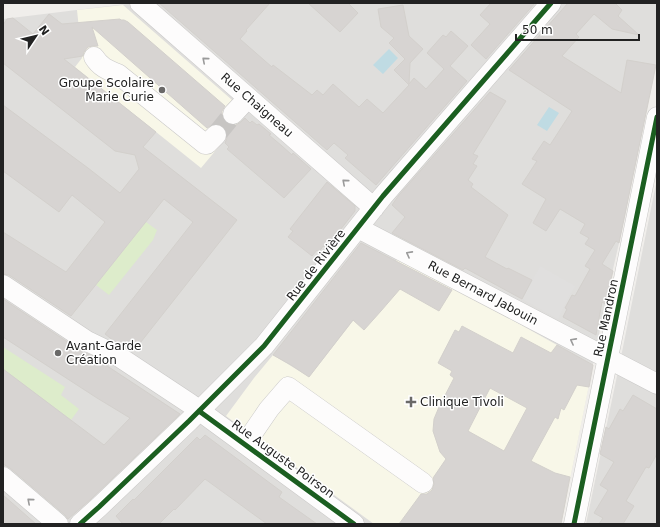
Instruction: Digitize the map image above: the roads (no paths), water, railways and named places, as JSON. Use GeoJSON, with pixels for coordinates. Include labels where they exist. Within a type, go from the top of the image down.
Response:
{"type":"FeatureCollection","features":[{"type":"Feature","properties":{"kind":"street","name":"Rue Chaigneau"},"geometry":{"type":"LineString","coordinates":[[140,3],[374,208]]}},
{"type":"Feature","properties":{"kind":"street","name":"Rue de Rivière"},"geometry":{"type":"LineString","coordinates":[[80,524],[100,507],[264,346],[383,196],[551,3]]}},
{"type":"Feature","properties":{"kind":"street"},"geometry":{"type":"LineString","coordinates":[[94,57],[100,65],[118,74],[205,144],[207,144],[216,135]]}},
{"type":"Feature","properties":{"kind":"street"},"geometry":{"type":"LineString","coordinates":[[234,114],[248,98]]}},
{"type":"Feature","properties":{"kind":"street","name":"Rue Mandron"},"geometry":{"type":"LineString","coordinates":[[574,524],[657,117]]}},
{"type":"Feature","properties":{"kind":"street","name":"Rue Bernard Jabouin"},"geometry":{"type":"LineString","coordinates":[[358,228],[657,384]]}},
{"type":"Feature","properties":{"kind":"street","name":"Rue Auguste Poirson"},"geometry":{"type":"LineString","coordinates":[[3,285],[87,341],[118,356],[189,403],[354,524]]}},
{"type":"Feature","properties":{"kind":"street"},"geometry":{"type":"LineString","coordinates":[[245,444],[269,409],[288,387],[423,483]]}},
{"type":"Feature","properties":{"kind":"street"},"geometry":{"type":"LineString","coordinates":[[3,477],[58,524]]}},
{"type":"Feature","properties":{"kind":"water"},"geometry":{"type":"Polygon","coordinates":[[[389,49],[398,58],[383,74],[373,65],[389,49]]]}},
{"type":"Feature","properties":{"kind":"water"},"geometry":{"type":"Polygon","coordinates":[[[549,107],[559,113],[547,131],[537,125],[549,107]]]}},
{"type":"Feature","properties":{"kind":"tunnel"},"geometry":{"type":"LineString","coordinates":[[216,135],[233,114]]}},
{"type":"Feature","properties":{"kind":"place","name":"Groupe Scolaire Marie Curie"},"geometry":{"type":"Point","coordinates":[162,90]}},
{"type":"Feature","properties":{"kind":"place","name":"Avant-Garde Création"},"geometry":{"type":"Point","coordinates":[58,353]}},
{"type":"Feature","properties":{"kind":"place","name":"Clinique Tivoli"},"geometry":{"type":"Point","coordinates":[411,402]}}]}
